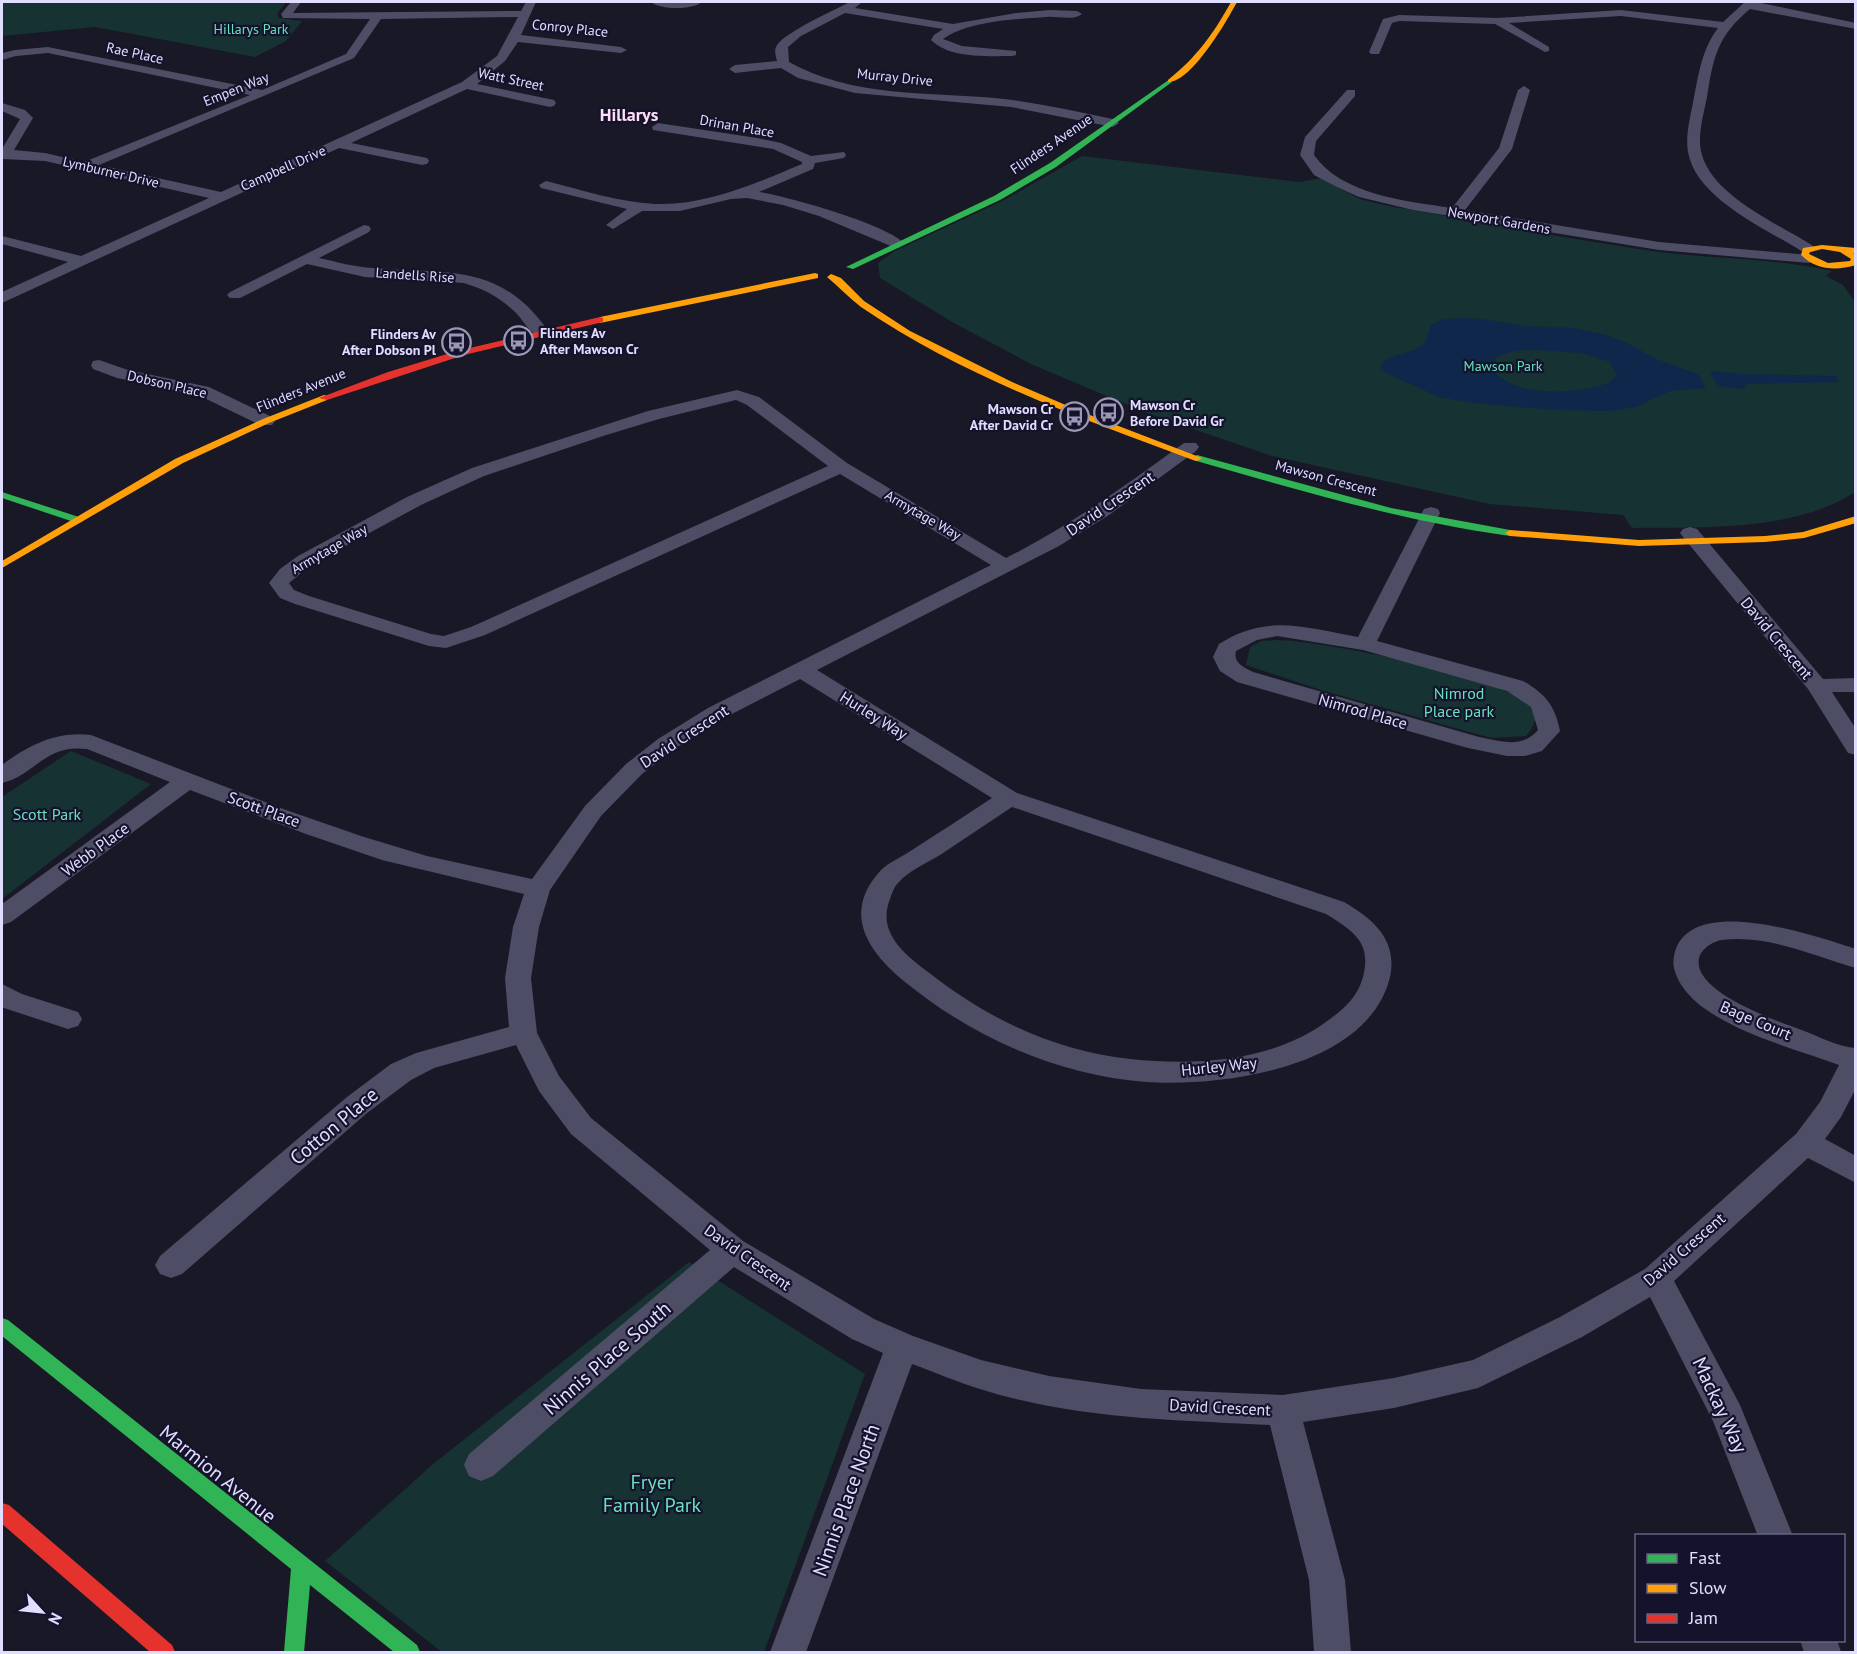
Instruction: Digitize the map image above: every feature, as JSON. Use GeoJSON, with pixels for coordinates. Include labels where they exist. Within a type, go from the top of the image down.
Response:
{"type":"FeatureCollection","features":[{"type":"Feature","properties":{"kind":"main road","name":"Flinders Avenue"},"geometry":{"type":"LineString","coordinates":[[838,259],[893,241],[997,198],[1031,179],[1187,58],[1210,29],[1223,2]]}},
{"type":"Feature","properties":{"kind":"main road","name":"Flinders Avenue"},"geometry":{"type":"LineString","coordinates":[[1107,122],[1160,90],[1197,59],[1219,32],[1234,2]]}},
{"type":"Feature","properties":{"kind":"main road","name":"Flinders Avenue"},"geometry":{"type":"LineString","coordinates":[[2,565],[63,522],[165,458],[261,418],[376,378],[539,329],[810,269],[831,277],[843,274],[855,275],[893,241]]}},
{"type":"Feature","properties":{"kind":"main road"},"geometry":{"type":"LineString","coordinates":[[1807,254],[1825,247],[1854,261]]}},
{"type":"Feature","properties":{"kind":"main road"},"geometry":{"type":"LineString","coordinates":[[1807,254],[1822,264],[1839,266],[1854,261]]}},
{"type":"Feature","properties":{"kind":"main road","name":"Mawson Crescent"},"geometry":{"type":"LineString","coordinates":[[838,259],[846,262],[882,307],[947,345],[1082,407],[1185,450]]}},
{"type":"Feature","properties":{"kind":"main road","name":"Mawson Crescent"},"geometry":{"type":"LineString","coordinates":[[831,277],[838,280],[861,303],[876,314],[934,348],[1079,414],[1185,450],[1429,517],[1563,531],[1693,538],[1765,539],[1804,535],[1856,519]]}},
{"type":"Feature","properties":{"kind":"main road","name":"Flinders Avenue"},"geometry":{"type":"LineString","coordinates":[[63,522],[78,520],[179,461],[261,418]]}},
{"type":"Feature","properties":{"kind":"main road"},"geometry":{"type":"LineString","coordinates":[[2,495],[63,522]]}},
{"type":"Feature","properties":{"kind":"main road","name":"Mawson Crescent"},"geometry":{"type":"LineString","coordinates":[[1693,538],[1785,528],[1817,520],[1856,505]]}},
{"type":"Feature","properties":{"kind":"main road"},"geometry":{"type":"LineString","coordinates":[[2,508],[48,524]]}},
{"type":"Feature","properties":{"kind":"main road"},"geometry":{"type":"LineString","coordinates":[[2,551],[48,524],[63,522]]}},
{"type":"Feature","properties":{"kind":"main road","name":"Marmion Avenue"},"geometry":{"type":"LineString","coordinates":[[2,1326],[410,1653]]}},
{"type":"Feature","properties":{"kind":"main road"},"geometry":{"type":"LineString","coordinates":[[2,1512],[165,1653]]}},
{"type":"Feature","properties":{"kind":"main road"},"geometry":{"type":"LineString","coordinates":[[294,1653],[302,1566]]}},
{"type":"Feature","properties":{"kind":"street"},"geometry":{"type":"LineString","coordinates":[[296,2],[286,14],[287,16],[377,16],[528,8]]}},
{"type":"Feature","properties":{"kind":"street"},"geometry":{"type":"LineString","coordinates":[[656,2],[675,4],[698,2]]}},
{"type":"Feature","properties":{"kind":"street"},"geometry":{"type":"LineString","coordinates":[[735,69],[783,64],[782,46],[788,40],[857,2]]}},
{"type":"Feature","properties":{"kind":"street"},"geometry":{"type":"LineString","coordinates":[[1578,2],[1594,13]]}},
{"type":"Feature","properties":{"kind":"street"},"geometry":{"type":"LineString","coordinates":[[1825,247],[1787,234],[1731,201],[1711,182],[1700,168],[1695,153],[1698,112],[1707,57],[1713,41],[1750,3],[1856,26]]}},
{"type":"Feature","properties":{"kind":"street","name":"Campbell Drive"},"geometry":{"type":"LineString","coordinates":[[2,298],[466,85],[496,64],[516,38],[528,8]]}},
{"type":"Feature","properties":{"kind":"street"},"geometry":{"type":"LineString","coordinates":[[843,9],[953,27],[1025,15],[1077,14]]}},
{"type":"Feature","properties":{"kind":"street"},"geometry":{"type":"LineString","coordinates":[[1376,52],[1387,21],[1391,19],[1497,21],[1594,13],[1646,15],[1726,26]]}},
{"type":"Feature","properties":{"kind":"street","name":"Empen Way"},"geometry":{"type":"LineString","coordinates":[[87,165],[350,56],[377,16]]}},
{"type":"Feature","properties":{"kind":"street"},"geometry":{"type":"LineString","coordinates":[[1497,21],[1545,49]]}},
{"type":"Feature","properties":{"kind":"street"},"geometry":{"type":"LineString","coordinates":[[953,27],[937,40],[945,45],[974,50],[1012,52]]}},
{"type":"Feature","properties":{"kind":"street","name":"Conroy Place"},"geometry":{"type":"LineString","coordinates":[[516,38],[621,50]]}},
{"type":"Feature","properties":{"kind":"street","name":"Rae Place"},"geometry":{"type":"LineString","coordinates":[[2,57],[15,52],[48,50],[263,94]]}},
{"type":"Feature","properties":{"kind":"street","name":"Murray Drive"},"geometry":{"type":"LineString","coordinates":[[783,64],[801,75],[828,84],[862,90],[1005,103],[1107,122]]}},
{"type":"Feature","properties":{"kind":"street","name":"Watt Street"},"geometry":{"type":"LineString","coordinates":[[466,85],[550,103]]}},
{"type":"Feature","properties":{"kind":"street"},"geometry":{"type":"LineString","coordinates":[[1455,213],[1505,148],[1524,90]]}},
{"type":"Feature","properties":{"kind":"street","name":"Newport Gardens"},"geometry":{"type":"LineString","coordinates":[[1351,93],[1310,140],[1307,155],[1311,164],[1330,178],[1364,194],[1413,206],[1659,246],[1783,257],[1807,254]]}},
{"type":"Feature","properties":{"kind":"street"},"geometry":{"type":"LineString","coordinates":[[918,109],[928,96]]}},
{"type":"Feature","properties":{"kind":"street"},"geometry":{"type":"LineString","coordinates":[[2,107],[21,113],[27,118],[3,155]]}},
{"type":"Feature","properties":{"kind":"street","name":"Drinan Place"},"geometry":{"type":"LineString","coordinates":[[658,127],[749,141],[791,152],[810,160]]}},
{"type":"Feature","properties":{"kind":"street"},"geometry":{"type":"LineString","coordinates":[[338,144],[422,161]]}},
{"type":"Feature","properties":{"kind":"street","name":"Lymburner Drive"},"geometry":{"type":"LineString","coordinates":[[3,155],[31,155],[87,165],[220,196]]}},
{"type":"Feature","properties":{"kind":"street"},"geometry":{"type":"LineString","coordinates":[[546,185],[638,207],[685,207],[744,193],[808,166],[810,160],[839,155]]}},
{"type":"Feature","properties":{"kind":"street"},"geometry":{"type":"LineString","coordinates":[[744,193],[816,210],[893,241]]}},
{"type":"Feature","properties":{"kind":"street"},"geometry":{"type":"LineString","coordinates":[[613,225],[638,207]]}},
{"type":"Feature","properties":{"kind":"street"},"geometry":{"type":"LineString","coordinates":[[235,296],[364,229]]}},
{"type":"Feature","properties":{"kind":"street"},"geometry":{"type":"LineString","coordinates":[[1787,234],[1807,254]]}},
{"type":"Feature","properties":{"kind":"street"},"geometry":{"type":"LineString","coordinates":[[2,240],[82,261]]}},
{"type":"Feature","properties":{"kind":"street","name":"Landells Rise"},"geometry":{"type":"LineString","coordinates":[[306,259],[372,273],[437,274],[485,282],[505,293],[539,329]]}},
{"type":"Feature","properties":{"kind":"street","name":"Dobson Place"},"geometry":{"type":"LineString","coordinates":[[99,365],[123,374],[203,391],[261,418]]}},
{"type":"Feature","properties":{"kind":"street","name":"Armytage Way"},"geometry":{"type":"LineString","coordinates":[[841,467],[478,631],[446,642],[418,638],[302,600],[287,594],[279,583],[287,573],[305,560],[414,501],[478,472],[597,432],[737,395],[753,401],[841,467],[1004,565]]}},
{"type":"Feature","properties":{"kind":"street","name":"David Crescent"},"geometry":{"type":"LineString","coordinates":[[1185,450],[1102,511],[1052,542],[716,713],[666,744],[634,770],[593,811],[538,889],[526,927],[518,978],[523,1033],[549,1083],[581,1126],[732,1250],[863,1329],[902,1346],[981,1374],[1049,1391],[1141,1404],[1283,1410],[1394,1393],[1478,1373],[1570,1327],[1656,1278],[1806,1142],[1831,1109],[1855,1059]]}},
{"type":"Feature","properties":{"kind":"street"},"geometry":{"type":"LineString","coordinates":[[1365,644],[1429,517]]}},
{"type":"Feature","properties":{"kind":"street","name":"David Crescent"},"geometry":{"type":"LineString","coordinates":[[1693,538],[1817,686],[1856,748]]}},
{"type":"Feature","properties":{"kind":"street","name":"Nimrod Place"},"geometry":{"type":"LineString","coordinates":[[1260,631],[1300,633],[1365,644],[1515,686],[1534,698],[1545,709],[1549,731],[1542,742],[1531,749],[1513,750],[1476,743],[1245,676],[1228,666],[1224,657],[1226,648],[1260,631]]}},
{"type":"Feature","properties":{"kind":"street","name":"Hurley Way"},"geometry":{"type":"LineString","coordinates":[[800,669],[1009,798],[1335,908],[1372,936],[1380,956],[1378,977],[1372,993],[1346,1023],[1320,1040],[1256,1064],[1205,1070],[1158,1071],[1122,1068],[1068,1058],[1020,1041],[975,1019],[932,990],[881,945],[873,928],[873,912],[878,893],[890,876],[1009,798]]}},
{"type":"Feature","properties":{"kind":"street"},"geometry":{"type":"LineString","coordinates":[[1817,686],[1856,685]]}},
{"type":"Feature","properties":{"kind":"street","name":"Scott Place"},"geometry":{"type":"LineString","coordinates":[[2,776],[45,746],[56,741],[78,739],[393,855],[538,889]]}},
{"type":"Feature","properties":{"kind":"street","name":"Webb Place"},"geometry":{"type":"LineString","coordinates":[[2,916],[187,781]]}},
{"type":"Feature","properties":{"kind":"street","name":"Bage Court"},"geometry":{"type":"LineString","coordinates":[[1855,1059],[1743,1017],[1716,1003],[1697,988],[1688,973],[1686,957],[1693,942],[1711,932],[1735,929],[1769,934],[1856,959]]}},
{"type":"Feature","properties":{"kind":"street"},"geometry":{"type":"LineString","coordinates":[[2,994],[14,1001],[68,1019]]}},
{"type":"Feature","properties":{"kind":"street","name":"Cotton Place"},"geometry":{"type":"LineString","coordinates":[[171,1265],[357,1106],[401,1072],[426,1060],[523,1033]]}},
{"type":"Feature","properties":{"kind":"street"},"geometry":{"type":"LineString","coordinates":[[1806,1142],[1856,1172]]}},
{"type":"Feature","properties":{"kind":"street","name":"Ninnis Place South"},"geometry":{"type":"LineString","coordinates":[[481,1465],[732,1250]]}},
{"type":"Feature","properties":{"kind":"street","name":"Mackay Way"},"geometry":{"type":"LineString","coordinates":[[1656,1278],[1728,1416],[1775,1534]]}},
{"type":"Feature","properties":{"kind":"street","name":"Ninnis Place North"},"geometry":{"type":"LineString","coordinates":[[788,1653],[902,1346]]}},
{"type":"Feature","properties":{"kind":"street"},"geometry":{"type":"LineString","coordinates":[[1283,1410],[1327,1580],[1332,1653]]}},
{"type":"Feature","properties":{"kind":"green space","name":"Hillarys Park"},"geometry":{"type":"Polygon","coordinates":[[[2,2],[286,2],[277,14],[279,18],[302,21],[286,41],[255,57],[95,27],[2,36],[2,2]]]}},
{"type":"Feature","properties":{"kind":"green space","name":"Mawson Park"},"geometry":{"type":"Polygon","coordinates":[[[1082,156],[1299,182],[1321,178],[1360,199],[1384,205],[1659,252],[1768,261],[1832,271],[1826,276],[1843,285],[1855,302],[1855,492],[1831,505],[1804,514],[1776,521],[1718,527],[1632,528],[1623,515],[1489,504],[1272,456],[1152,415],[1033,365],[952,322],[880,278],[878,263],[895,251],[1004,200],[1082,156]]]}},
{"type":"Feature","properties":{"kind":"green space","name":"Nimrod Place park"},"geometry":{"type":"Polygon","coordinates":[[[1278,640],[1332,646],[1449,672],[1513,694],[1530,705],[1536,717],[1526,736],[1492,738],[1321,690],[1246,665],[1250,647],[1261,641],[1278,640]]]}},
{"type":"Feature","properties":{"kind":"green space","name":"Scott Park"},"geometry":{"type":"Polygon","coordinates":[[[71,751],[151,784],[2,899],[2,797],[71,751]]]}},
{"type":"Feature","properties":{"kind":"green space","name":"Fryer Family Park"},"geometry":{"type":"Polygon","coordinates":[[[689,1262],[865,1374],[764,1652],[442,1652],[325,1561],[433,1464],[689,1262]]]}},
{"type":"Feature","properties":{"kind":"water"},"geometry":{"type":"Polygon","coordinates":[[[1482,319],[1524,326],[1574,328],[1606,335],[1625,342],[1656,359],[1698,374],[1706,388],[1670,391],[1636,407],[1610,411],[1554,410],[1473,403],[1439,397],[1386,373],[1380,366],[1387,360],[1423,344],[1430,326],[1441,320],[1482,319]],[[1514,351],[1501,355],[1494,360],[1492,366],[1493,371],[1504,380],[1524,388],[1540,391],[1565,391],[1593,387],[1608,383],[1617,375],[1610,362],[1581,353],[1514,351]]]}},
{"type":"Feature","properties":{"kind":"water"},"geometry":{"type":"Polygon","coordinates":[[[1717,371],[1741,374],[1836,376],[1839,382],[1747,384],[1742,389],[1719,386],[1710,373],[1717,371]]]}},
{"type":"Feature","properties":{"kind":"traffic: fast"},"geometry":{"type":"LineString","coordinates":[[850,267],[997,198],[1053,165],[1170,81]]}},
{"type":"Feature","properties":{"kind":"traffic: fast"},"geometry":{"type":"LineString","coordinates":[[1197,458],[1391,512],[1470,528],[1510,533]]}},
{"type":"Feature","properties":{"kind":"traffic: fast"},"geometry":{"type":"LineString","coordinates":[[2,495],[78,520]]}},
{"type":"Feature","properties":{"kind":"traffic: fast"},"geometry":{"type":"LineString","coordinates":[[2,1326],[410,1652]]}},
{"type":"Feature","properties":{"kind":"traffic: fast"},"geometry":{"type":"LineString","coordinates":[[294,1652],[301,1566]]}},
{"type":"Feature","properties":{"kind":"traffic: slow"},"geometry":{"type":"LineString","coordinates":[[1170,81],[1208,46],[1234,2]]}},
{"type":"Feature","properties":{"kind":"traffic: slow"},"geometry":{"type":"LineString","coordinates":[[1844,251],[1855,258],[1854,263],[1828,266],[1805,255],[1806,250],[1822,247],[1856,251]]}},
{"type":"Feature","properties":{"kind":"traffic: slow"},"geometry":{"type":"LineString","coordinates":[[600,320],[815,276]]}},
{"type":"Feature","properties":{"kind":"traffic: slow"},"geometry":{"type":"LineString","coordinates":[[831,277],[838,280],[861,303],[907,333],[1009,384],[1079,414],[1197,458]]}},
{"type":"Feature","properties":{"kind":"traffic: slow"},"geometry":{"type":"LineString","coordinates":[[2,565],[179,461],[266,421],[324,398]]}},
{"type":"Feature","properties":{"kind":"traffic: slow"},"geometry":{"type":"LineString","coordinates":[[1510,533],[1639,543],[1765,539],[1804,535],[1856,519]]}},
{"type":"Feature","properties":{"kind":"traffic: jam"},"geometry":{"type":"LineString","coordinates":[[324,398],[460,353],[600,320]]}},
{"type":"Feature","properties":{"kind":"traffic: jam"},"geometry":{"type":"LineString","coordinates":[[2,1512],[165,1652]]}},
{"type":"Feature","properties":{"kind":"place","name":"Flinders Av After Mawson Cr"},"geometry":{"type":"Point","coordinates":[519,341]}},
{"type":"Feature","properties":{"kind":"place","name":"Flinders Av After Dobson Pl"},"geometry":{"type":"Point","coordinates":[457,342]}},
{"type":"Feature","properties":{"kind":"place","name":"Mawson Cr Before David Gr"},"geometry":{"type":"Point","coordinates":[1109,413]}},
{"type":"Feature","properties":{"kind":"place","name":"Mawson Cr After David Cr"},"geometry":{"type":"Point","coordinates":[1074,417]}},
{"type":"Feature","properties":{"kind":"district","name":"Hillarys"},"geometry":{"type":"Point","coordinates":[629,115]}}]}
